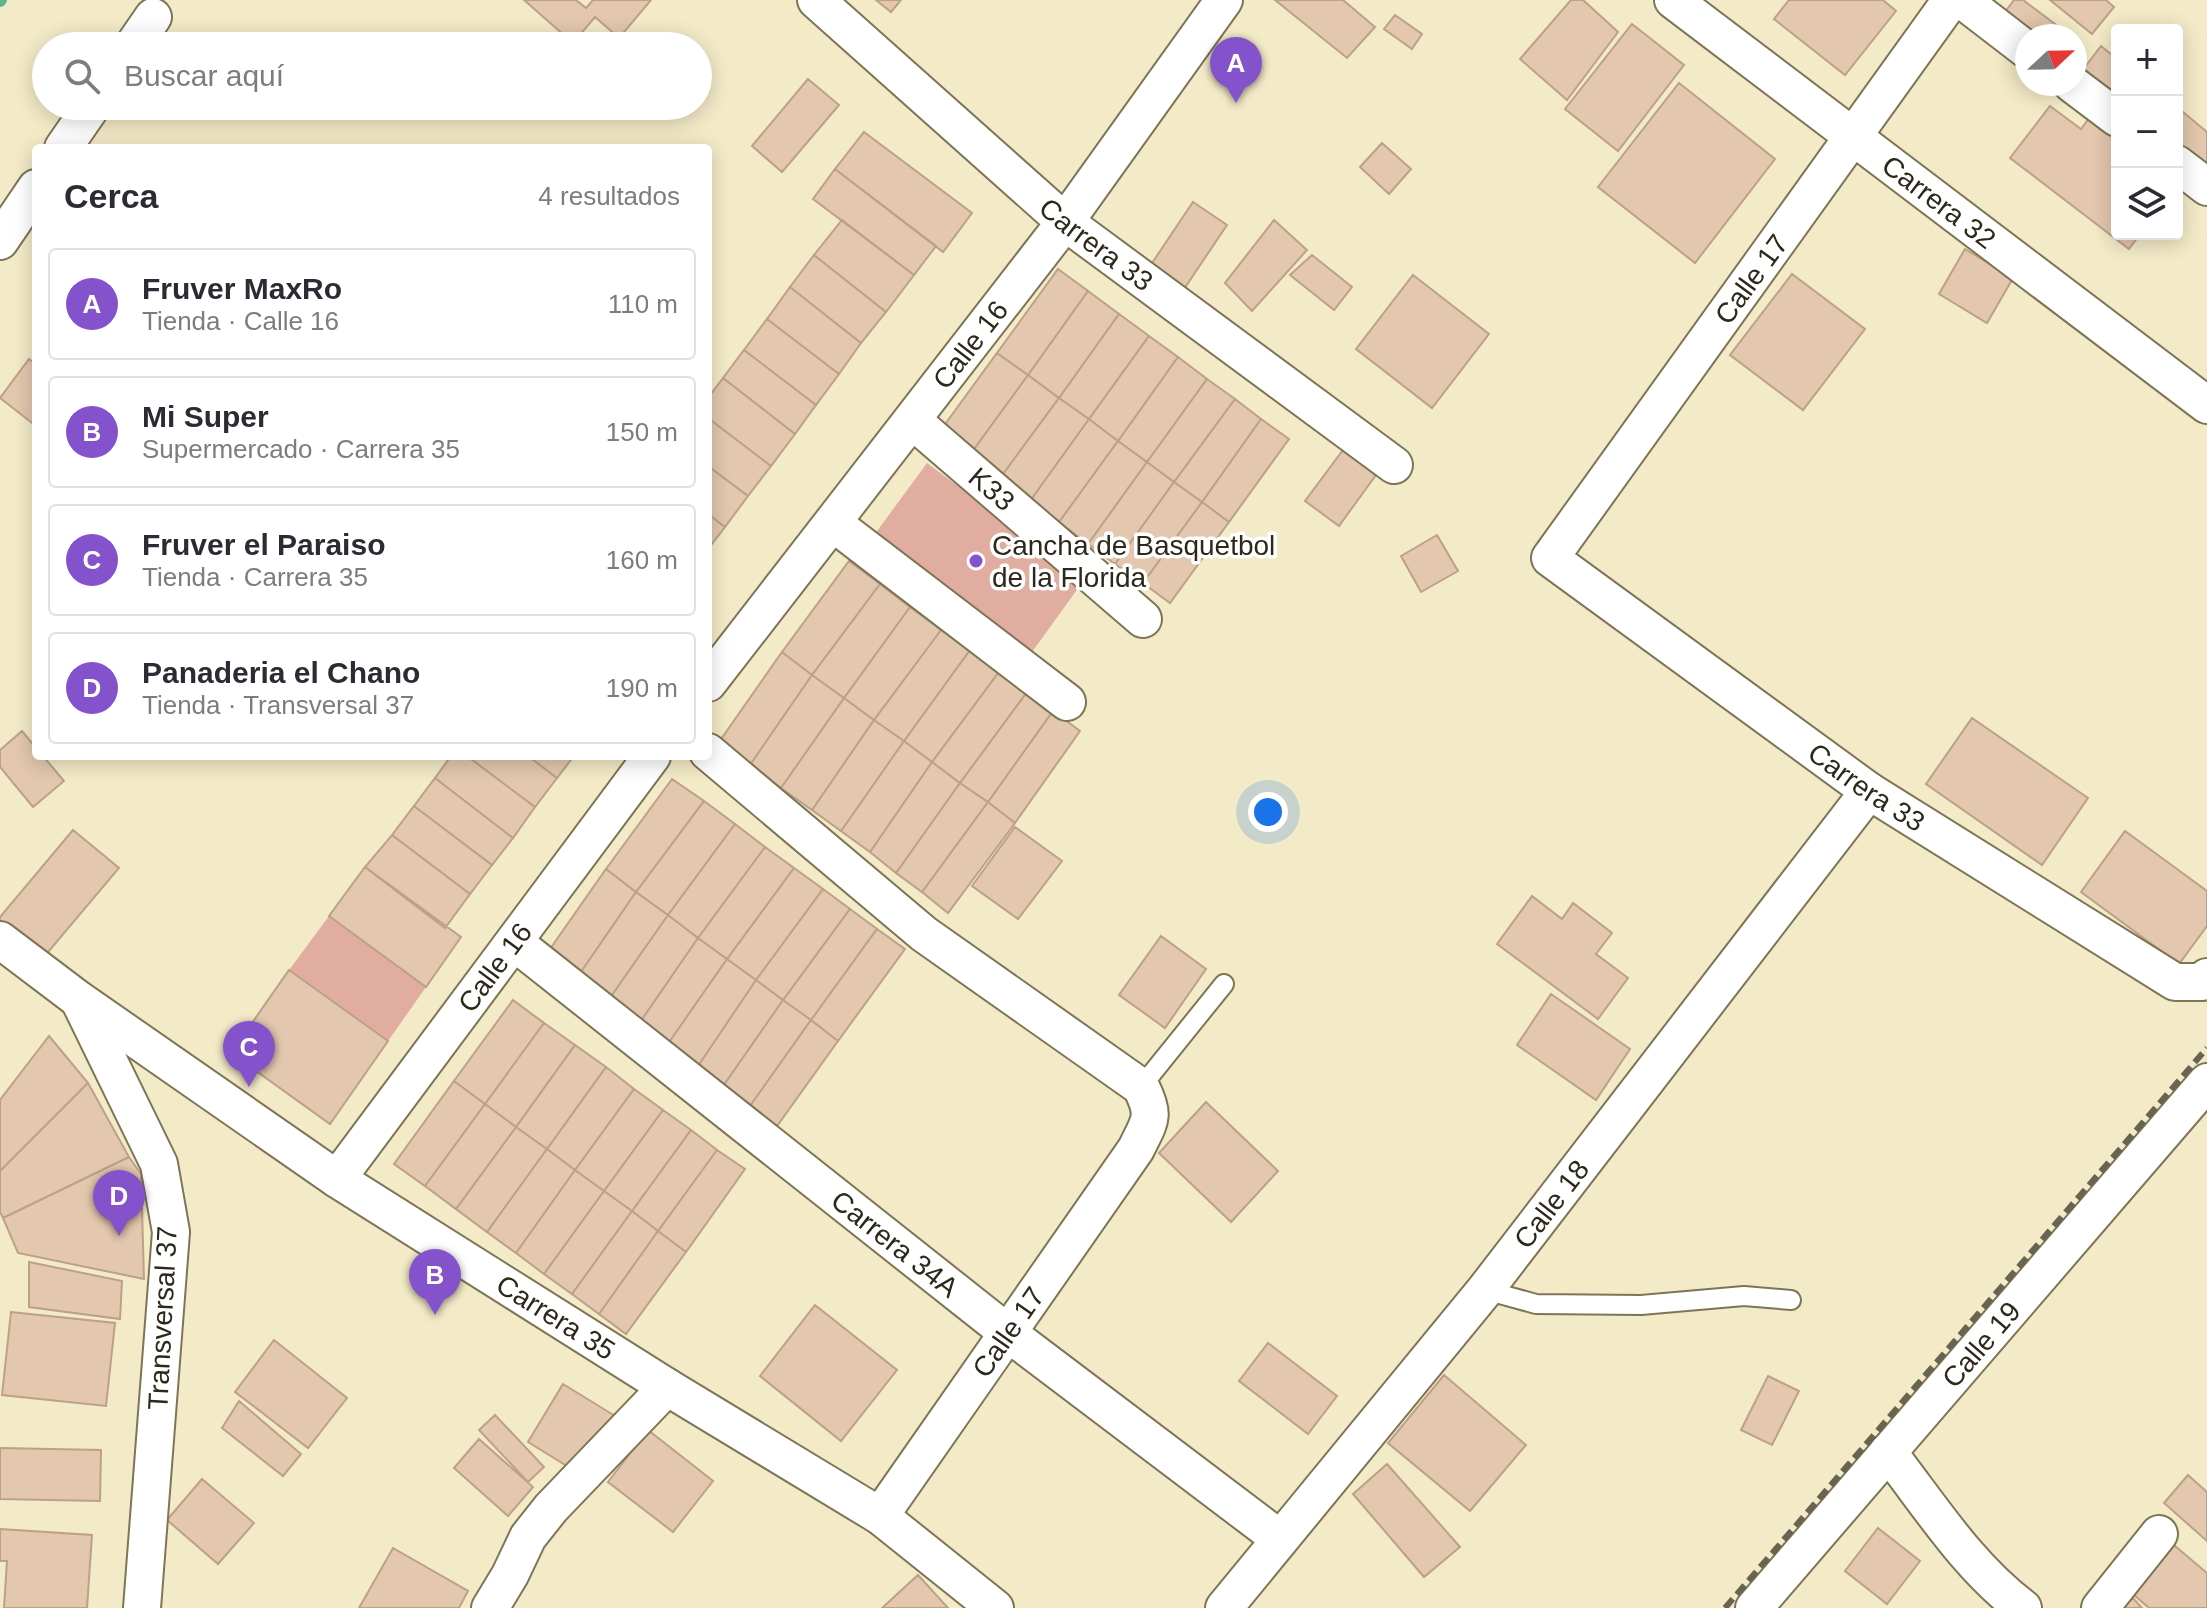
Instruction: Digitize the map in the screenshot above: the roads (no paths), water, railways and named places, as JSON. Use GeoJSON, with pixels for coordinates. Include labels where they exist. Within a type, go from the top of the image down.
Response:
{"type":"FeatureCollection","features":[{"type":"Feature","properties":{"kind":"street","name":"Carrera 33"},"geometry":{"type":"LineString","coordinates":[[816,0],[1065,222],[1394,465]]}},
{"type":"Feature","properties":{"kind":"street","name":"Calle 16"},"geometry":{"type":"LineString","coordinates":[[712,678],[1065,222],[1224,0]]}},
{"type":"Feature","properties":{"kind":"street","name":"Carrera 32"},"geometry":{"type":"LineString","coordinates":[[1673,0],[2207,405]]}},
{"type":"Feature","properties":{"kind":"street","name":"Calle 17"},"geometry":{"type":"LineString","coordinates":[[1550,558],[1951,0]]}},
{"type":"Feature","properties":{"kind":"street"},"geometry":{"type":"LineString","coordinates":[[1962,0],[2015,41]]}},
{"type":"Feature","properties":{"kind":"street"},"geometry":{"type":"LineString","coordinates":[[2087,95],[2111,113]]}},
{"type":"Feature","properties":{"kind":"street"},"geometry":{"type":"LineString","coordinates":[[66,144],[82,120]]}},
{"type":"Feature","properties":{"kind":"street"},"geometry":{"type":"LineString","coordinates":[[2182,168],[2207,187]]}},
{"type":"Feature","properties":{"kind":"street"},"geometry":{"type":"LineString","coordinates":[[0,241],[32,195]]}},
{"type":"Feature","properties":{"kind":"street","name":"K33"},"geometry":{"type":"LineString","coordinates":[[913,421],[1143,619]]}},
{"type":"Feature","properties":{"kind":"street"},"geometry":{"type":"LineString","coordinates":[[833,523],[1067,702]]}},
{"type":"Feature","properties":{"kind":"street","name":"Carrera 33"},"geometry":{"type":"LineString","coordinates":[[1550,558],[1869,791],[2175,982],[2204,980]]}},
{"type":"Feature","properties":{"kind":"street"},"geometry":{"type":"LineString","coordinates":[[712,755],[924,934],[1141,1087]]}},
{"type":"Feature","properties":{"kind":"street","name":"Calle 16"},"geometry":{"type":"LineString","coordinates":[[337,1179],[649,760]]}},
{"type":"Feature","properties":{"kind":"street","name":"Calle 18"},"geometry":{"type":"LineString","coordinates":[[1224,1608],[1485,1290],[1869,791]]}},
{"type":"Feature","properties":{"kind":"street","name":"Carrera 35"},"geometry":{"type":"LineString","coordinates":[[0,940],[78,999],[337,1179],[667,1387],[880,1516],[995,1608]]}},
{"type":"Feature","properties":{"kind":"street","name":"Carrera 34A"},"geometry":{"type":"LineString","coordinates":[[514,942],[1008,1333],[1280,1539]]}},
{"type":"Feature","properties":{"kind":"street","name":"Transversal 37"},"geometry":{"type":"LineString","coordinates":[[78,999],[159,1164],[171,1232],[142,1608]]}},
{"type":"Feature","properties":{"kind":"street","name":"Calle 19"},"geometry":{"type":"LineString","coordinates":[[1754,1608],[2207,1082]]}},
{"type":"Feature","properties":{"kind":"street","name":"Calle 17"},"geometry":{"type":"LineString","coordinates":[[880,1516],[1136,1149],[1149,1120],[1151,1107],[1141,1087]]}},
{"type":"Feature","properties":{"kind":"street"},"geometry":{"type":"LineString","coordinates":[[490,1608],[528,1537],[551,1508],[667,1387]]}},
{"type":"Feature","properties":{"kind":"street"},"geometry":{"type":"LineString","coordinates":[[1888,1452],[1970,1559],[2006,1596],[2023,1608]]}},
{"type":"Feature","properties":{"kind":"street"},"geometry":{"type":"LineString","coordinates":[[2100,1608],[2159,1534]]}},
{"type":"Feature","properties":{"kind":"lane"},"geometry":{"type":"LineString","coordinates":[[1141,1087],[1224,984]]}},
{"type":"Feature","properties":{"kind":"lane"},"geometry":{"type":"LineString","coordinates":[[1485,1290],[1536,1304],[1641,1305],[1744,1296],[1791,1300]]}},
{"type":"Feature","properties":{"kind":"railway"},"geometry":{"type":"LineString","coordinates":[[1725,1608],[2207,1048]]}},
{"type":"Feature","properties":{"kind":"place","name":"Fruver MaxRo"},"geometry":{"type":"Point","coordinates":[1236,103]}},
{"type":"Feature","properties":{"kind":"place","name":"Cancha de Basquetbol de la Florida"},"geometry":{"type":"Point","coordinates":[976,561]}},
{"type":"Feature","properties":{"kind":"place","name":"Fruver el Paraiso"},"geometry":{"type":"Point","coordinates":[249,1087]}},
{"type":"Feature","properties":{"kind":"place","name":"Panaderia el Chano"},"geometry":{"type":"Point","coordinates":[119,1236]}},
{"type":"Feature","properties":{"kind":"place","name":"Mi Super"},"geometry":{"type":"Point","coordinates":[435,1315]}}]}
